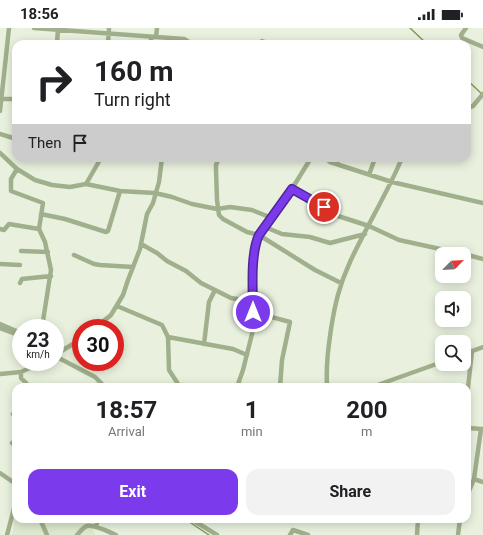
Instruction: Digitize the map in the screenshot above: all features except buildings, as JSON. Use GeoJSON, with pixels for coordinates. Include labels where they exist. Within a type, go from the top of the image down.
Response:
{"type":"FeatureCollection","features":[{"type":"Feature","properties":{"kind":"street"},"geometry":{"type":"LineString","coordinates":[[0,111],[9,28]]}},
{"type":"Feature","properties":{"kind":"street"},"geometry":{"type":"LineString","coordinates":[[34,28],[109,31],[186,40]]}},
{"type":"Feature","properties":{"kind":"street"},"geometry":{"type":"LineString","coordinates":[[153,40],[157,28]]}},
{"type":"Feature","properties":{"kind":"street"},"geometry":{"type":"LineString","coordinates":[[466,28],[461,35],[462,38],[467,40]]}},
{"type":"Feature","properties":{"kind":"street"},"geometry":{"type":"LineString","coordinates":[[57,40],[58,29]]}},
{"type":"Feature","properties":{"kind":"street"},"geometry":{"type":"LineString","coordinates":[[471,42],[483,47]]}},
{"type":"Feature","properties":{"kind":"street"},"geometry":{"type":"LineString","coordinates":[[471,107],[483,94]]}},
{"type":"Feature","properties":{"kind":"street"},"geometry":{"type":"LineString","coordinates":[[2,99],[12,99]]}},
{"type":"Feature","properties":{"kind":"street"},"geometry":{"type":"LineString","coordinates":[[0,134],[12,137]]}},
{"type":"Feature","properties":{"kind":"street"},"geometry":{"type":"LineString","coordinates":[[0,153],[17,169],[35,180],[52,185],[70,187],[86,184],[120,191],[155,193],[192,204],[217,209],[230,207],[252,210],[272,218]]}},
{"type":"Feature","properties":{"kind":"street"},"geometry":{"type":"LineString","coordinates":[[86,184],[99,162]]}},
{"type":"Feature","properties":{"kind":"street"},"geometry":{"type":"LineString","coordinates":[[106,319],[111,315],[124,295],[128,280],[134,267],[141,244],[147,214],[153,203],[159,182],[162,162]]}},
{"type":"Feature","properties":{"kind":"street"},"geometry":{"type":"LineString","coordinates":[[217,162],[217,209],[219,215],[223,219],[231,225],[247,232],[259,235],[308,266],[341,283]]}},
{"type":"Feature","properties":{"kind":"street"},"geometry":{"type":"LineString","coordinates":[[238,383],[253,330],[253,268],[256,240],[292,189],[309,162]]}},
{"type":"Feature","properties":{"kind":"street"},"geometry":{"type":"LineString","coordinates":[[330,162],[392,182],[483,203]]}},
{"type":"Feature","properties":{"kind":"street"},"geometry":{"type":"LineString","coordinates":[[369,175],[374,162]]}},
{"type":"Feature","properties":{"kind":"street"},"geometry":{"type":"LineString","coordinates":[[327,383],[328,348],[336,296],[350,261],[392,182],[400,162]]}},
{"type":"Feature","properties":{"kind":"street"},"geometry":{"type":"LineString","coordinates":[[17,169],[11,179],[11,191],[41,202],[42,205],[39,228],[48,252],[51,270],[43,319]]}},
{"type":"Feature","properties":{"kind":"street"},"geometry":{"type":"LineString","coordinates":[[292,189],[314,200],[338,216],[369,226],[399,240],[435,248]]}},
{"type":"Feature","properties":{"kind":"street"},"geometry":{"type":"LineString","coordinates":[[41,214],[65,219],[106,232],[108,231],[120,191]]}},
{"type":"Feature","properties":{"kind":"street"},"geometry":{"type":"LineString","coordinates":[[0,229],[4,230],[8,224],[39,228]]}},
{"type":"Feature","properties":{"kind":"street"},"geometry":{"type":"LineString","coordinates":[[265,226],[282,234],[310,237],[330,243],[365,234]]}},
{"type":"Feature","properties":{"kind":"street"},"geometry":{"type":"LineString","coordinates":[[141,244],[157,253],[167,261],[186,271],[201,283],[231,298],[253,302]]}},
{"type":"Feature","properties":{"kind":"street"},"geometry":{"type":"LineString","coordinates":[[21,251],[48,252]]}},
{"type":"Feature","properties":{"kind":"street"},"geometry":{"type":"LineString","coordinates":[[74,255],[94,264],[134,267]]}},
{"type":"Feature","properties":{"kind":"street"},"geometry":{"type":"LineString","coordinates":[[471,256],[483,259]]}},
{"type":"Feature","properties":{"kind":"street"},"geometry":{"type":"LineString","coordinates":[[0,264],[20,265]]}},
{"type":"Feature","properties":{"kind":"street"},"geometry":{"type":"LineString","coordinates":[[20,283],[22,279],[51,276]]}},
{"type":"Feature","properties":{"kind":"street"},"geometry":{"type":"LineString","coordinates":[[204,344],[209,302],[215,290]]}},
{"type":"Feature","properties":{"kind":"street"},"geometry":{"type":"LineString","coordinates":[[117,306],[162,325],[168,338],[169,370],[177,383]]}},
{"type":"Feature","properties":{"kind":"street"},"geometry":{"type":"LineString","coordinates":[[253,312],[290,322],[282,360],[280,383]]}},
{"type":"Feature","properties":{"kind":"street"},"geometry":{"type":"LineString","coordinates":[[0,324],[12,329]]}},
{"type":"Feature","properties":{"kind":"street"},"geometry":{"type":"LineString","coordinates":[[0,328],[12,333]]}},
{"type":"Feature","properties":{"kind":"street"},"geometry":{"type":"LineString","coordinates":[[168,338],[233,349],[247,356]]}},
{"type":"Feature","properties":{"kind":"street"},"geometry":{"type":"LineString","coordinates":[[469,383],[472,351],[483,347]]}},
{"type":"Feature","properties":{"kind":"street"},"geometry":{"type":"LineString","coordinates":[[64,359],[102,380],[105,383]]}},
{"type":"Feature","properties":{"kind":"street"},"geometry":{"type":"LineString","coordinates":[[383,383],[435,364]]}},
{"type":"Feature","properties":{"kind":"street"},"geometry":{"type":"LineString","coordinates":[[0,374],[21,372],[21,378],[26,383]]}},
{"type":"Feature","properties":{"kind":"street"},"geometry":{"type":"LineString","coordinates":[[95,376],[101,383]]}},
{"type":"Feature","properties":{"kind":"street"},"geometry":{"type":"LineString","coordinates":[[471,428],[482,429],[474,479],[471,486]]}},
{"type":"Feature","properties":{"kind":"street"},"geometry":{"type":"LineString","coordinates":[[0,473],[12,481]]}},
{"type":"Feature","properties":{"kind":"street"},"geometry":{"type":"LineString","coordinates":[[474,479],[483,482]]}},
{"type":"Feature","properties":{"kind":"street"},"geometry":{"type":"LineString","coordinates":[[8,535],[12,518]]}},
{"type":"Feature","properties":{"kind":"street"},"geometry":{"type":"LineString","coordinates":[[42,523],[47,535]]}},
{"type":"Feature","properties":{"kind":"street"},"geometry":{"type":"LineString","coordinates":[[96,527],[97,523]]}},
{"type":"Feature","properties":{"kind":"street"},"geometry":{"type":"LineString","coordinates":[[198,523],[217,535]]}},
{"type":"Feature","properties":{"kind":"street"},"geometry":{"type":"LineString","coordinates":[[417,535],[418,523]]}},
{"type":"Feature","properties":{"kind":"street"},"geometry":{"type":"LineString","coordinates":[[458,535],[460,523]]}},
{"type":"Feature","properties":{"kind":"street"},"geometry":{"type":"LineString","coordinates":[[77,535],[87,526],[96,527],[116,535]]}},
{"type":"Feature","properties":{"kind":"street"},"geometry":{"type":"LineString","coordinates":[[290,535],[293,530],[308,535]]}},
{"type":"Feature","properties":{"kind":"shaded area"},"geometry":{"type":"Polygon","coordinates":[[[14,523],[90,523],[95,535],[12,535],[14,523]]]}},
{"type":"Feature","properties":{"kind":"waterway"},"geometry":{"type":"LineString","coordinates":[[410,28],[423,40]]}},
{"type":"Feature","properties":{"kind":"waterway"},"geometry":{"type":"LineString","coordinates":[[471,84],[482,94]]}},
{"type":"Feature","properties":{"kind":"waterway"},"geometry":{"type":"LineString","coordinates":[[191,523],[209,535]]}},
{"type":"Feature","properties":{"kind":"route"},"geometry":{"type":"LineString","coordinates":[[253,312],[253,268],[256,240],[259,235],[292,189],[324,207]]}}]}
